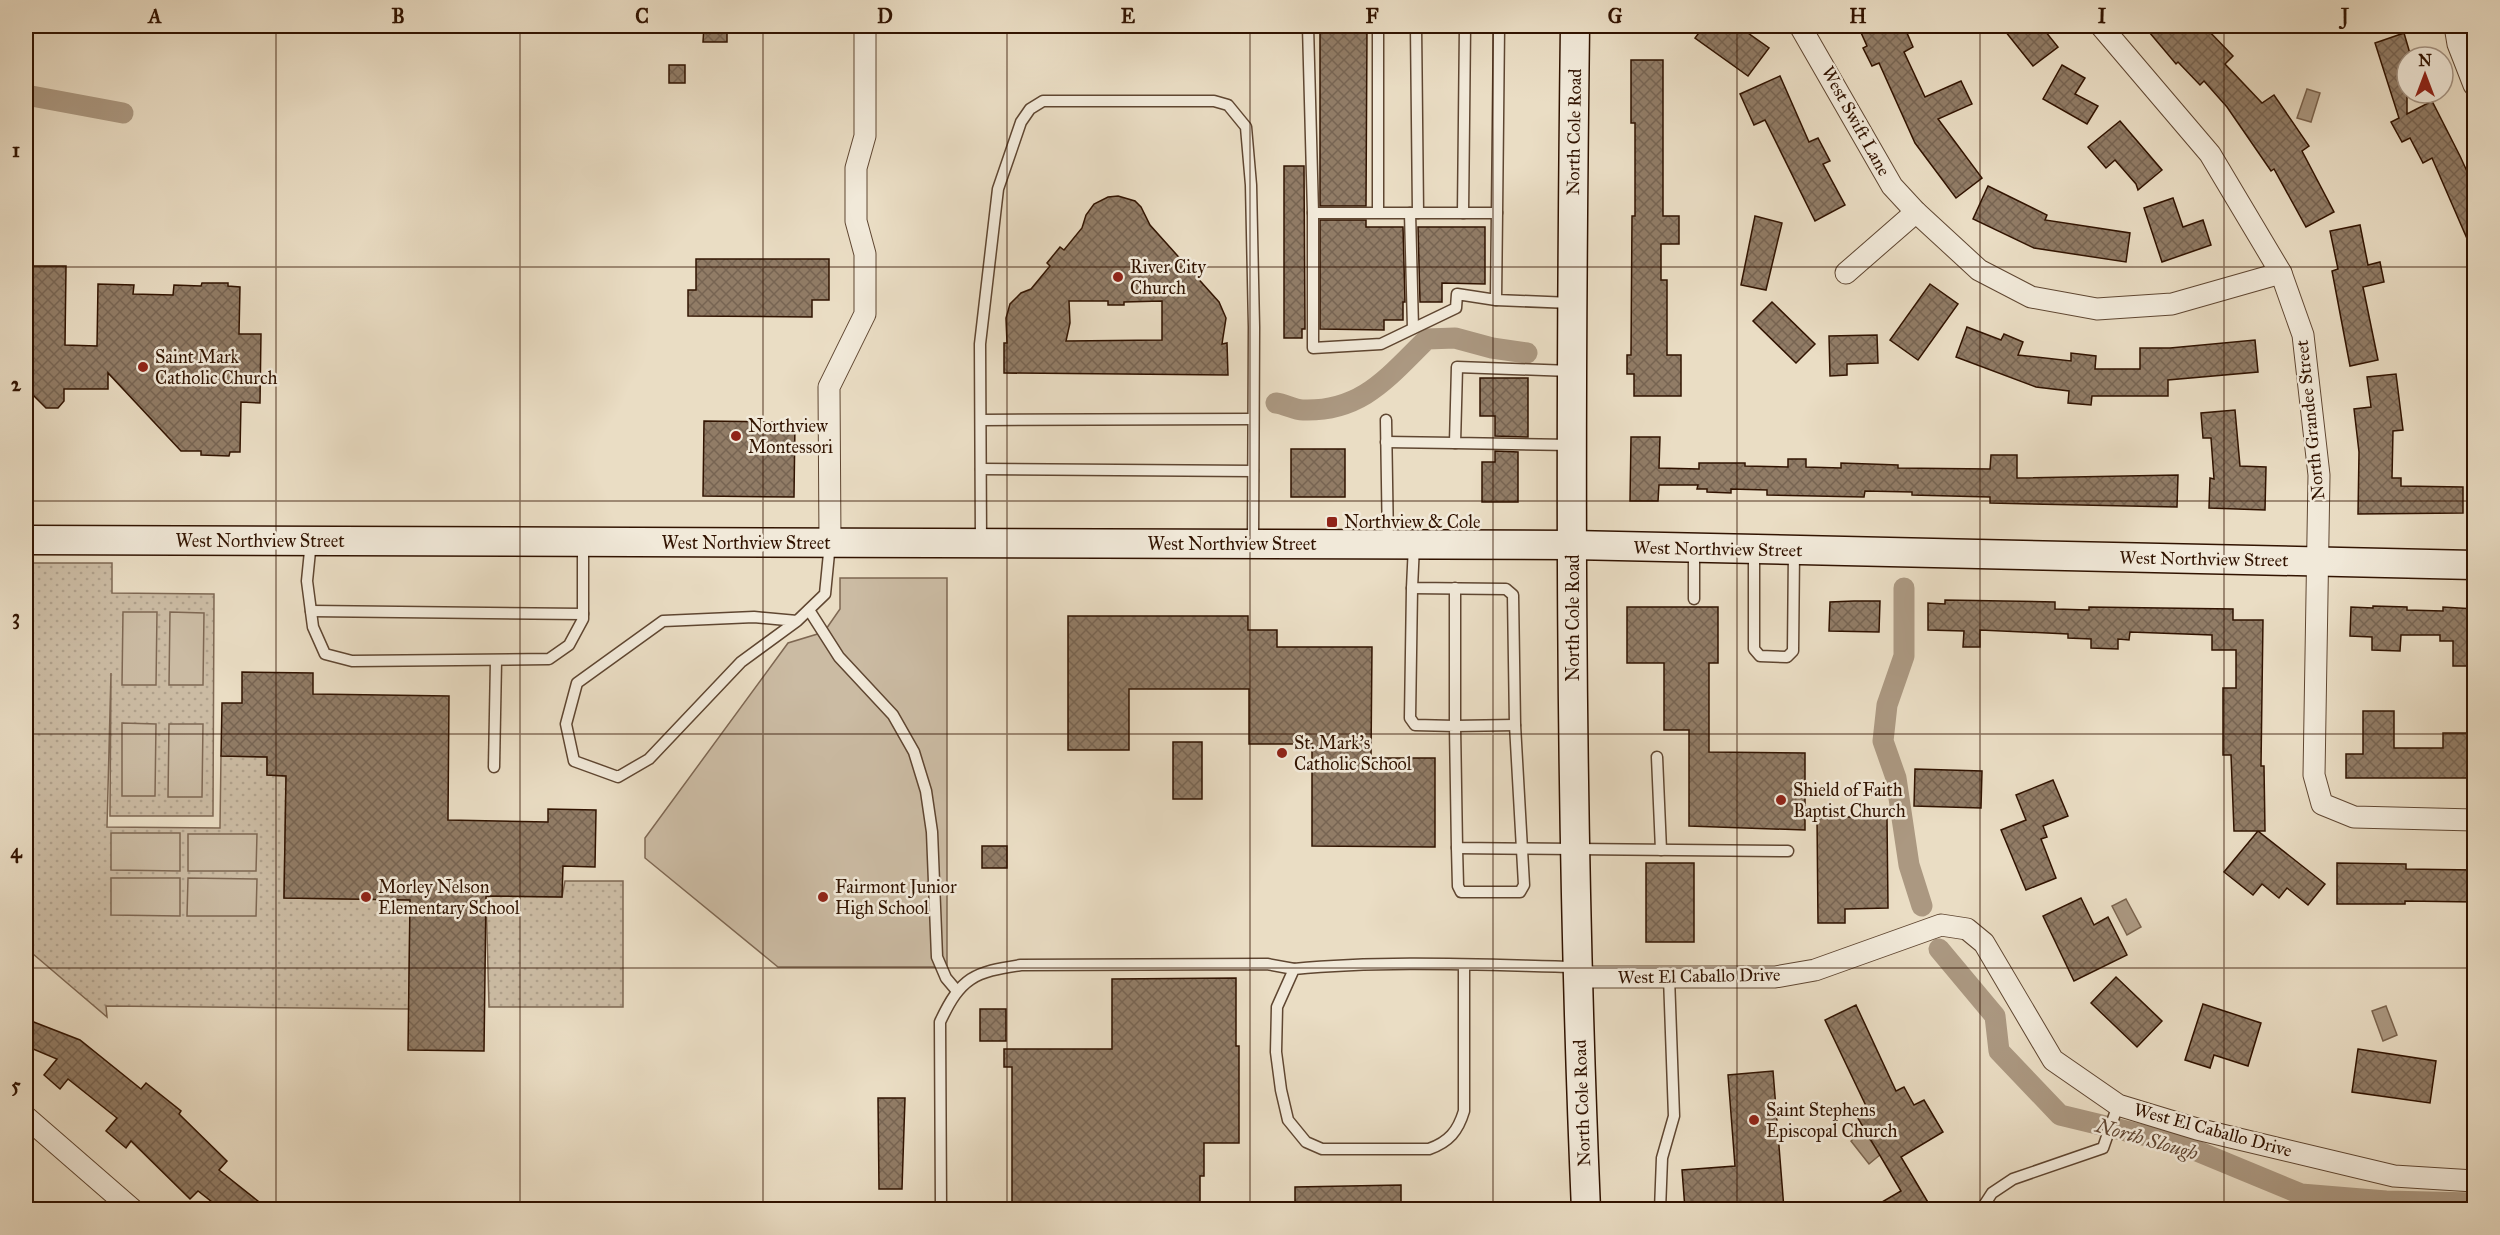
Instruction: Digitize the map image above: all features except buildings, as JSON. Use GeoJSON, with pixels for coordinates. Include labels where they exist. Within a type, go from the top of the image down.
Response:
{"type":"FeatureCollection","features":[{"type":"Feature","properties":{"kind":"street"},"geometry":{"type":"LineString","coordinates":[[830,542],[829,387],[865,314],[865,254],[856,221],[856,168],[865,136],[865,26]]}},
{"type":"Feature","properties":{"kind":"street","name":"North Cole Road"},"geometry":{"type":"LineString","coordinates":[[1575,26],[1571,371],[1574,847],[1576,972],[1586,1209]]}},
{"type":"Feature","properties":{"kind":"street","name":"West Swift Lane"},"geometry":{"type":"LineString","coordinates":[[1800,26],[1892,186],[1916,212],[1979,270],[2031,297],[2097,309],[2172,304],[2281,273]]}},
{"type":"Feature","properties":{"kind":"street","name":"North Grandee Street"},"geometry":{"type":"LineString","coordinates":[[2101,26],[2210,153],[2281,273],[2303,335],[2319,475],[2314,775],[2322,804],[2354,817],[2475,820]]}},
{"type":"Feature","properties":{"kind":"street"},"geometry":{"type":"LineString","coordinates":[[2455,26],[2458,44],[2475,85]]}},
{"type":"Feature","properties":{"kind":"street"},"geometry":{"type":"LineString","coordinates":[[1846,273],[1916,212]]}},
{"type":"Feature","properties":{"kind":"street","name":"West Northview Street"},"geometry":{"type":"LineString","coordinates":[[26,540],[1572,545],[2475,565]]}},
{"type":"Feature","properties":{"kind":"street","name":"West El Caballo Drive"},"geometry":{"type":"LineString","coordinates":[[1576,972],[1669,977],[1775,977],[1815,970],[1941,925],[1967,929],[1984,943],[2053,1060],[2118,1105],[2197,1129],[2394,1176],[2475,1181]]}},
{"type":"Feature","properties":{"kind":"street"},"geometry":{"type":"LineString","coordinates":[[26,1117],[133,1209]]}},
{"type":"Feature","properties":{"kind":"lane"},"geometry":{"type":"LineString","coordinates":[[1308,26],[1313,213],[1313,348],[1381,344],[1456,308],[1458,294],[1496,300],[1572,303]]}},
{"type":"Feature","properties":{"kind":"lane"},"geometry":{"type":"LineString","coordinates":[[1378,26],[1378,213]]}},
{"type":"Feature","properties":{"kind":"lane"},"geometry":{"type":"LineString","coordinates":[[1413,328],[1416,26]]}},
{"type":"Feature","properties":{"kind":"lane"},"geometry":{"type":"LineString","coordinates":[[1463,213],[1465,26]]}},
{"type":"Feature","properties":{"kind":"lane"},"geometry":{"type":"LineString","coordinates":[[1496,300],[1499,26]]}},
{"type":"Feature","properties":{"kind":"lane"},"geometry":{"type":"LineString","coordinates":[[981,543],[980,344],[999,189],[1009,155],[1026,115],[1042,101],[1214,101],[1228,105],[1246,127],[1252,196],[1253,544]]}},
{"type":"Feature","properties":{"kind":"lane"},"geometry":{"type":"LineString","coordinates":[[1313,213],[1497,213]]}},
{"type":"Feature","properties":{"kind":"lane"},"geometry":{"type":"LineString","coordinates":[[1455,442],[1457,367],[1571,371]]}},
{"type":"Feature","properties":{"kind":"lane"},"geometry":{"type":"LineString","coordinates":[[981,420],[1253,420]]}},
{"type":"Feature","properties":{"kind":"lane"},"geometry":{"type":"LineString","coordinates":[[1386,420],[1386,442],[1401,544],[1412,588],[1410,718],[1415,725],[1515,725]]}},
{"type":"Feature","properties":{"kind":"lane"},"geometry":{"type":"LineString","coordinates":[[1386,442],[1571,445]]}},
{"type":"Feature","properties":{"kind":"lane"},"geometry":{"type":"LineString","coordinates":[[981,469],[1253,471]]}},
{"type":"Feature","properties":{"kind":"lane"},"geometry":{"type":"LineString","coordinates":[[311,541],[307,581],[313,627],[325,654],[352,661],[549,659],[569,645],[583,619],[583,543]]}},
{"type":"Feature","properties":{"kind":"lane"},"geometry":{"type":"LineString","coordinates":[[797,621],[754,617],[663,621],[577,683],[566,724],[574,761],[618,777],[650,759],[741,662],[797,621],[825,594],[830,542]]}},
{"type":"Feature","properties":{"kind":"lane"},"geometry":{"type":"LineString","coordinates":[[1694,548],[1694,599]]}},
{"type":"Feature","properties":{"kind":"lane"},"geometry":{"type":"LineString","coordinates":[[1754,549],[1754,649],[1760,656],[1786,657],[1793,651],[1794,551]]}},
{"type":"Feature","properties":{"kind":"lane"},"geometry":{"type":"LineString","coordinates":[[1412,588],[1455,588],[1506,589],[1513,595],[1515,725],[1524,885],[1521,892],[1461,892],[1458,886],[1455,588]]}},
{"type":"Feature","properties":{"kind":"lane"},"geometry":{"type":"LineString","coordinates":[[809,610],[839,657],[893,715],[914,752],[926,791],[932,832],[936,884],[937,957],[946,978],[957,991]]}},
{"type":"Feature","properties":{"kind":"lane"},"geometry":{"type":"LineString","coordinates":[[311,611],[583,614]]}},
{"type":"Feature","properties":{"kind":"lane"},"geometry":{"type":"LineString","coordinates":[[494,767],[496,661]]}},
{"type":"Feature","properties":{"kind":"lane"},"geometry":{"type":"LineString","coordinates":[[1657,757],[1661,850]]}},
{"type":"Feature","properties":{"kind":"lane"},"geometry":{"type":"LineString","coordinates":[[1456,848],[1574,847],[1788,852]]}},
{"type":"Feature","properties":{"kind":"lane"},"geometry":{"type":"LineString","coordinates":[[941,1209],[940,1022],[951,997],[966,981],[988,970],[1021,965],[1267,964],[1294,969],[1344,964],[1464,965],[1576,972]]}},
{"type":"Feature","properties":{"kind":"lane"},"geometry":{"type":"LineString","coordinates":[[1294,969],[1277,1007],[1276,1052],[1288,1120],[1306,1142],[1322,1149],[1429,1149],[1443,1144],[1452,1136],[1460,1126],[1464,1111],[1464,965]]}},
{"type":"Feature","properties":{"kind":"lane"},"geometry":{"type":"LineString","coordinates":[[1660,1209],[1662,1158],[1674,1116],[1669,977]]}},
{"type":"Feature","properties":{"kind":"lane"},"geometry":{"type":"LineString","coordinates":[[1981,1209],[1992,1193],[2013,1179],[2103,1148],[2118,1105]]}},
{"type":"Feature","properties":{"kind":"shaded area"},"geometry":{"type":"Polygon","coordinates":[[[2307,89],[2320,93],[2311,122],[2297,118],[2307,89]]]}},
{"type":"Feature","properties":{"kind":"shaded area"},"geometry":{"type":"Polygon","coordinates":[[[26,563],[112,563],[112,593],[214,594],[213,816],[110,816],[111,673],[107,827],[220,828],[221,756],[267,757],[267,775],[286,776],[284,898],[410,900],[409,1009],[106,1006],[107,1017],[26,948],[26,563]]]}},
{"type":"Feature","properties":{"kind":"shaded area"},"geometry":{"type":"Polygon","coordinates":[[[840,578],[947,578],[947,967],[778,967],[645,858],[645,838],[788,643],[824,632],[840,609],[840,578]]]}},
{"type":"Feature","properties":{"kind":"shaded area"},"geometry":{"type":"Polygon","coordinates":[[[123,612],[157,612],[156,685],[122,685],[123,612]]]}},
{"type":"Feature","properties":{"kind":"shaded area"},"geometry":{"type":"Polygon","coordinates":[[[170,612],[204,613],[203,685],[169,685],[170,612]]]}},
{"type":"Feature","properties":{"kind":"shaded area"},"geometry":{"type":"Polygon","coordinates":[[[122,723],[156,724],[155,796],[122,796],[122,723]]]}},
{"type":"Feature","properties":{"kind":"shaded area"},"geometry":{"type":"Polygon","coordinates":[[[169,724],[203,724],[202,797],[168,797],[169,724]]]}},
{"type":"Feature","properties":{"kind":"shaded area"},"geometry":{"type":"Polygon","coordinates":[[[111,833],[180,833],[180,871],[111,870],[111,833]]]}},
{"type":"Feature","properties":{"kind":"shaded area"},"geometry":{"type":"Polygon","coordinates":[[[188,834],[257,834],[256,871],[188,871],[188,834]]]}},
{"type":"Feature","properties":{"kind":"shaded area"},"geometry":{"type":"Polygon","coordinates":[[[111,878],[180,878],[180,916],[111,915],[111,878]]]}},
{"type":"Feature","properties":{"kind":"shaded area"},"geometry":{"type":"Polygon","coordinates":[[[188,878],[257,879],[256,916],[187,916],[188,878]]]}},
{"type":"Feature","properties":{"kind":"shaded area"},"geometry":{"type":"Polygon","coordinates":[[[565,881],[623,881],[623,1007],[489,1007],[486,896],[562,897],[565,881]]]}},
{"type":"Feature","properties":{"kind":"shaded area"},"geometry":{"type":"Polygon","coordinates":[[[2126,899],[2141,927],[2127,935],[2112,906],[2126,899]]]}},
{"type":"Feature","properties":{"kind":"shaded area"},"geometry":{"type":"Polygon","coordinates":[[[2386,1006],[2397,1035],[2383,1041],[2372,1011],[2386,1006]]]}},
{"type":"Feature","properties":{"kind":"shaded area"},"geometry":{"type":"Polygon","coordinates":[[[1863,1131],[1881,1154],[1869,1164],[1851,1141],[1863,1131]]]}},
{"type":"Feature","properties":{"kind":"waterway"},"geometry":{"type":"LineString","coordinates":[[26,95],[123,113]]}},
{"type":"Feature","properties":{"kind":"waterway","name":"North Slough"},"geometry":{"type":"LineString","coordinates":[[1276,403],[1300,410],[1324,409],[1342,405],[1358,398],[1386,379],[1427,339],[1455,338],[1492,348],[1527,353]]}},
{"type":"Feature","properties":{"kind":"waterway","name":"North Slough"},"geometry":{"type":"LineString","coordinates":[[1904,588],[1904,656],[1887,705],[1883,741],[1896,778],[1909,865],[1922,906]]}},
{"type":"Feature","properties":{"kind":"waterway","name":"North Slough"},"geometry":{"type":"LineString","coordinates":[[1939,949],[1995,1016],[1999,1051],[2060,1115],[2180,1144],[2301,1194],[2386,1201],[2474,1203]]}},
{"type":"Feature","properties":{"kind":"place","name":"River City Church"},"geometry":{"type":"Point","coordinates":[1118,277]}},
{"type":"Feature","properties":{"kind":"place","name":"Saint Mark Catholic Church"},"geometry":{"type":"Point","coordinates":[143,367]}},
{"type":"Feature","properties":{"kind":"place","name":"Northview Montessori"},"geometry":{"type":"Point","coordinates":[736,436]}},
{"type":"Feature","properties":{"kind":"place","name":"Northview & Cole"},"geometry":{"type":"Point","coordinates":[1332,522]}},
{"type":"Feature","properties":{"kind":"place","name":"St. Mark's Catholic School"},"geometry":{"type":"Point","coordinates":[1282,753]}},
{"type":"Feature","properties":{"kind":"place","name":"Shield of Faith Baptist Church"},"geometry":{"type":"Point","coordinates":[1781,800]}},
{"type":"Feature","properties":{"kind":"place","name":"Morley Nelson Elementary School"},"geometry":{"type":"Point","coordinates":[366,897]}},
{"type":"Feature","properties":{"kind":"place","name":"Fairmont Junior High School"},"geometry":{"type":"Point","coordinates":[823,897]}},
{"type":"Feature","properties":{"kind":"place","name":"Saint Stephens Episcopal Church"},"geometry":{"type":"Point","coordinates":[1754,1120]}}]}
